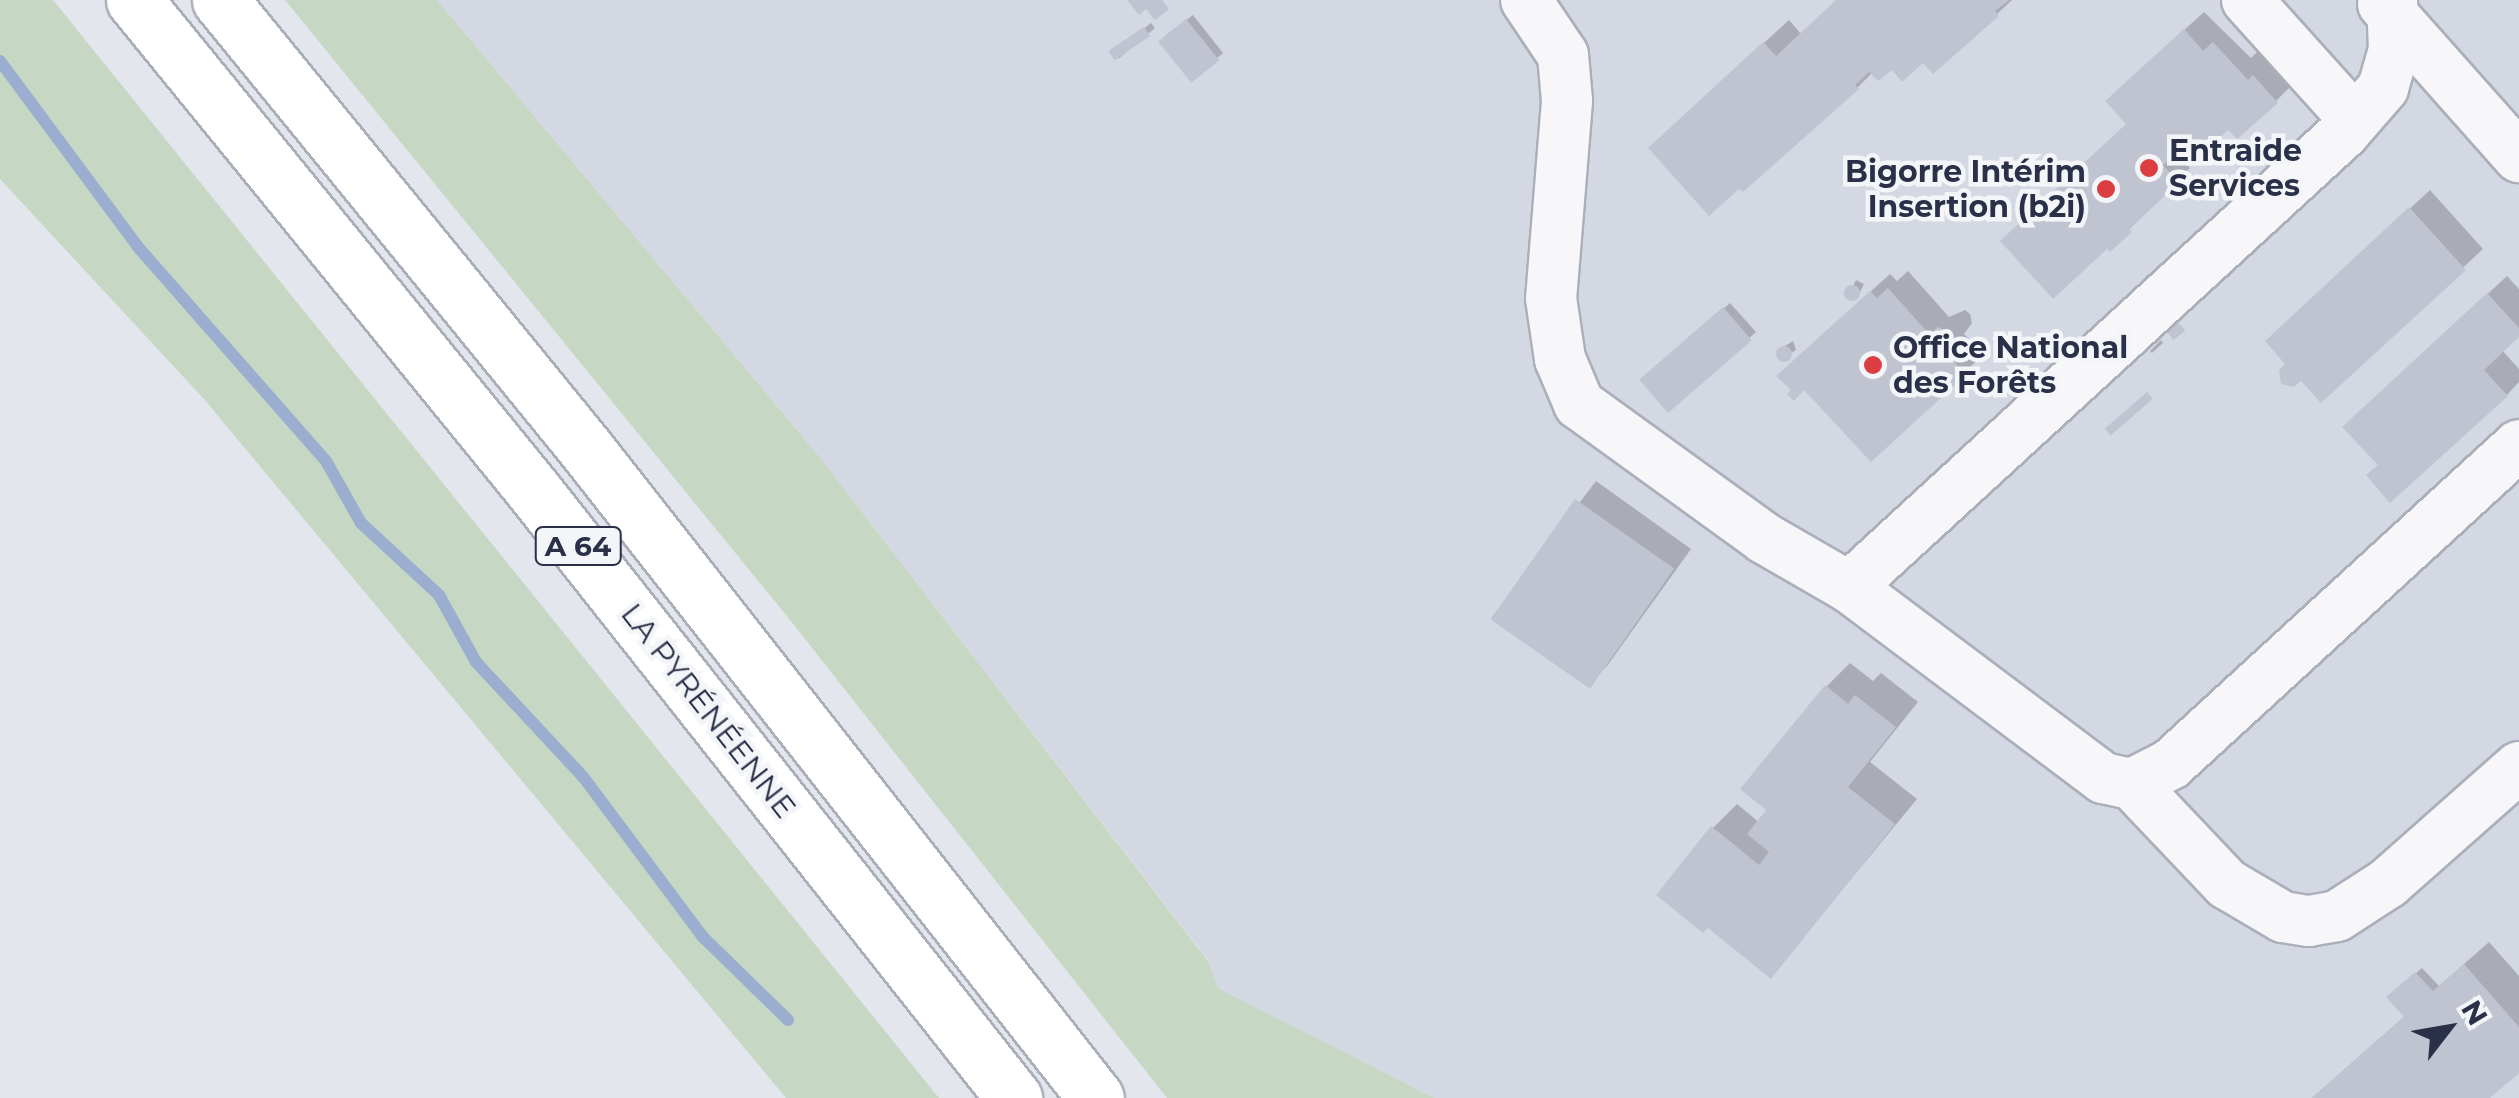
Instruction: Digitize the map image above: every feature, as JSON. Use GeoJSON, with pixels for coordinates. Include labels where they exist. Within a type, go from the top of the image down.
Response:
{"type":"FeatureCollection","features":[{"type":"Feature","properties":{"kind":"highway","name":"LA PYRÉNÉENNE"},"geometry":{"type":"LineString","coordinates":[[134,0],[546,506],[1014,1098]]}},
{"type":"Feature","properties":{"kind":"highway","name":"A 64"},"geometry":{"type":"LineString","coordinates":[[220,0],[586,448],[1096,1098]]}},
{"type":"Feature","properties":{"kind":"street"},"geometry":{"type":"LineString","coordinates":[[1526,0],[1563,55],[1567,101],[1551,298],[1560,358],[1579,404],[1764,538],[1849,587],[2103,778],[2132,784],[2227,884],[2283,917],[2309,921],[2337,916],[2388,883],[2519,767]]}},
{"type":"Feature","properties":{"kind":"street"},"geometry":{"type":"LineString","coordinates":[[2248,0],[2355,120]]}},
{"type":"Feature","properties":{"kind":"street"},"geometry":{"type":"LineString","coordinates":[[1849,587],[2355,120],[2384,88],[2394,50],[2389,6]]}},
{"type":"Feature","properties":{"kind":"street"},"geometry":{"type":"LineString","coordinates":[[2389,6],[2519,157]]}},
{"type":"Feature","properties":{"kind":"street"},"geometry":{"type":"LineString","coordinates":[[2132,784],[2171,764],[2519,445]]}},
{"type":"Feature","properties":{"kind":"shaded area"},"geometry":{"type":"Polygon","coordinates":[[[437,0],[2519,0],[2519,1098],[1434,1098],[1218,988],[1208,960],[821,459],[437,0]]]}},
{"type":"Feature","properties":{"kind":"green space"},"geometry":{"type":"Polygon","coordinates":[[[0,0],[53,0],[939,1098],[786,1098],[204,399],[0,179],[0,0]]]}},
{"type":"Feature","properties":{"kind":"green space"},"geometry":{"type":"Polygon","coordinates":[[[285,0],[437,0],[821,459],[1208,961],[1218,988],[1434,1098],[1167,1098],[790,620],[285,0]]]}},
{"type":"Feature","properties":{"kind":"building"},"geometry":{"type":"Polygon","coordinates":[[[1127,0],[1162,0],[1169,9],[1155,20],[1146,9],[1139,15],[1127,0]]]}},
{"type":"Feature","properties":{"kind":"building"},"geometry":{"type":"Polygon","coordinates":[[[1836,0],[2009,0],[1995,11],[1999,16],[1933,74],[1923,63],[1902,82],[1892,70],[1878,81],[1869,72],[1855,85],[1859,89],[1743,192],[1739,189],[1709,216],[1648,148],[1763,42],[1776,56],[1836,0]]]}},
{"type":"Feature","properties":{"kind":"building"},"geometry":{"type":"Polygon","coordinates":[[[1186,19],[1219,60],[1191,83],[1158,42],[1186,19]]]}},
{"type":"Feature","properties":{"kind":"building"},"geometry":{"type":"Polygon","coordinates":[[[1144,27],[1150,36],[1115,60],[1108,51],[1144,27]]]}},
{"type":"Feature","properties":{"kind":"building"},"geometry":{"type":"Polygon","coordinates":[[[2184,29],[2203,51],[2213,42],[2248,80],[2253,75],[2278,103],[2237,139],[2228,130],[2194,161],[2184,149],[2163,165],[2179,183],[2129,229],[2132,232],[2110,252],[2107,249],[2053,299],[2000,241],[2126,124],[2105,101],[2184,29]]]}},
{"type":"Feature","properties":{"kind":"building"},"geometry":{"type":"Polygon","coordinates":[[[2409,207],[2466,270],[2321,403],[2301,381],[2294,387],[2281,384],[2279,370],[2285,364],[2265,341],[2409,207]]]}},
{"type":"Feature","properties":{"kind":"building"},"geometry":{"type":"Polygon","coordinates":[[[1852,285],[1860,293],[1852,301],[1844,293],[1852,285]]]}},
{"type":"Feature","properties":{"kind":"building","name":"Office National des Forêts"},"geometry":{"type":"Polygon","coordinates":[[[1888,288],[1929,334],[1938,327],[1952,333],[1954,344],[1947,354],[1966,375],[1871,462],[1804,390],[1794,401],[1787,394],[1791,390],[1776,376],[1870,291],[1877,298],[1888,288]]]}},
{"type":"Feature","properties":{"kind":"building"},"geometry":{"type":"Polygon","coordinates":[[[2487,293],[2519,328],[2519,337],[2484,370],[2508,396],[2390,503],[2366,475],[2378,465],[2342,427],[2487,293]]]}},
{"type":"Feature","properties":{"kind":"building"},"geometry":{"type":"Polygon","coordinates":[[[1723,307],[1752,340],[1668,413],[1639,380],[1723,307]]]}},
{"type":"Feature","properties":{"kind":"building"},"geometry":{"type":"Polygon","coordinates":[[[2178,322],[2185,330],[2174,340],[2167,332],[2178,322]]]}},
{"type":"Feature","properties":{"kind":"building"},"geometry":{"type":"Polygon","coordinates":[[[1784,346],[1792,354],[1784,362],[1776,354],[1784,346]]]}},
{"type":"Feature","properties":{"kind":"building"},"geometry":{"type":"Polygon","coordinates":[[[2147,392],[2153,399],[2111,436],[2105,429],[2147,392]]]}},
{"type":"Feature","properties":{"kind":"building"},"geometry":{"type":"Polygon","coordinates":[[[1575,499],[1674,568],[1590,689],[1491,619],[1575,499]]]}},
{"type":"Feature","properties":{"kind":"building"},"geometry":{"type":"Polygon","coordinates":[[[1825,685],[1848,704],[1855,695],[1896,727],[1848,787],[1895,824],[1771,979],[1708,928],[1703,933],[1656,895],[1711,826],[1759,865],[1769,852],[1747,834],[1766,810],[1740,789],[1825,685]]]}},
{"type":"Feature","properties":{"kind":"building"},"geometry":{"type":"Polygon","coordinates":[[[2464,964],[2519,1027],[2519,1073],[2490,1098],[2312,1098],[2404,1017],[2386,997],[2415,972],[2433,991],[2464,964]]]}},
{"type":"Feature","properties":{"kind":"waterway"},"geometry":{"type":"LineString","coordinates":[[0,61],[138,247],[326,461],[361,523],[439,595],[476,662],[584,778],[703,937],[788,1020]]}},
{"type":"Feature","properties":{"kind":"place","name":"Entraide Services"},"geometry":{"type":"Point","coordinates":[2149,168]}},
{"type":"Feature","properties":{"kind":"place","name":"Bigorre Intérim Insertion (b2i)"},"geometry":{"type":"Point","coordinates":[2106,189]}},
{"type":"Feature","properties":{"kind":"place","name":"Office National des Forêts"},"geometry":{"type":"Point","coordinates":[1873,365]}}]}
